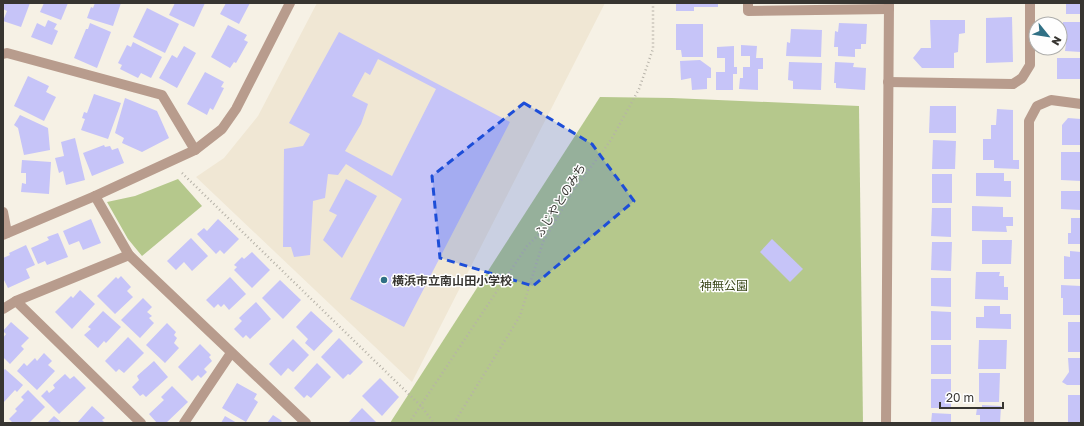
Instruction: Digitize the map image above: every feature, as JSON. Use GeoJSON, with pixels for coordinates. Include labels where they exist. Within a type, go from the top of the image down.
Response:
{"type":"FeatureCollection","features":[{"type":"Feature","properties":{"kind":"street"},"geometry":{"type":"LineString","coordinates":[[3,212],[5,234],[96,196],[195,150],[222,129],[236,109],[290,3]]}},
{"type":"Feature","properties":{"kind":"street"},"geometry":{"type":"LineString","coordinates":[[748,3],[748,11],[889,6],[886,423]]}},
{"type":"Feature","properties":{"kind":"street"},"geometry":{"type":"LineString","coordinates":[[888,82],[1013,84],[1022,78],[1030,64],[1030,3]]}},
{"type":"Feature","properties":{"kind":"street"},"geometry":{"type":"LineString","coordinates":[[3,54],[7,53],[162,95],[195,150]]}},
{"type":"Feature","properties":{"kind":"street"},"geometry":{"type":"LineString","coordinates":[[1030,423],[1029,121],[1036,106],[1051,100],[1081,104]]}},
{"type":"Feature","properties":{"kind":"street"},"geometry":{"type":"LineString","coordinates":[[96,196],[129,256],[306,423]]}},
{"type":"Feature","properties":{"kind":"street"},"geometry":{"type":"LineString","coordinates":[[3,310],[16,301],[129,256]]}},
{"type":"Feature","properties":{"kind":"street"},"geometry":{"type":"LineString","coordinates":[[16,301],[141,423]]}},
{"type":"Feature","properties":{"kind":"street"},"geometry":{"type":"LineString","coordinates":[[184,423],[231,353]]}},
{"type":"Feature","properties":{"kind":"path","name":"ふじやとのみち"},"geometry":{"type":"LineString","coordinates":[[454,423],[520,316],[543,242],[572,192],[611,140],[639,89],[653,49],[653,3]]}},
{"type":"Feature","properties":{"kind":"path"},"geometry":{"type":"LineString","coordinates":[[170,162],[421,406],[434,423]]}},
{"type":"Feature","properties":{"kind":"path"},"geometry":{"type":"LineString","coordinates":[[409,423],[527,246],[558,217]]}},
{"type":"Feature","properties":{"kind":"highlighted area"},"geometry":{"type":"Polygon","coordinates":[[[524,103],[592,144],[634,201],[533,286],[440,258],[432,176],[524,103]]]}},
{"type":"Feature","properties":{"kind":"shaded area","name":"横浜市立南山田小学校"},"geometry":{"type":"Polygon","coordinates":[[[317,3],[605,3],[412,382],[196,177],[224,158],[258,116],[317,3]]]}},
{"type":"Feature","properties":{"kind":"green space","name":"神無公園"},"geometry":{"type":"Polygon","coordinates":[[[600,97],[672,98],[859,106],[863,423],[390,423],[600,97]]]}},
{"type":"Feature","properties":{"kind":"green space"},"geometry":{"type":"Polygon","coordinates":[[[178,179],[202,206],[142,256],[128,239],[107,202],[135,196],[178,179]]]}},
{"type":"Feature","properties":{"kind":"building"},"geometry":{"type":"Polygon","coordinates":[[[3,3],[30,3],[21,27],[3,21],[7,11],[3,9],[3,3]]]}},
{"type":"Feature","properties":{"kind":"building"},"geometry":{"type":"Polygon","coordinates":[[[44,3],[68,3],[61,20],[40,12],[44,3]]]}},
{"type":"Feature","properties":{"kind":"building"},"geometry":{"type":"Polygon","coordinates":[[[95,3],[121,3],[113,26],[87,18],[91,7],[93,8],[95,3]]]}},
{"type":"Feature","properties":{"kind":"building"},"geometry":{"type":"Polygon","coordinates":[[[175,3],[205,3],[194,27],[169,15],[175,3]]]}},
{"type":"Feature","properties":{"kind":"building"},"geometry":{"type":"Polygon","coordinates":[[[226,3],[250,3],[239,24],[220,14],[226,3]]]}},
{"type":"Feature","properties":{"kind":"building"},"geometry":{"type":"Polygon","coordinates":[[[676,3],[718,3],[718,7],[694,7],[694,11],[676,11],[676,3]]]}},
{"type":"Feature","properties":{"kind":"building"},"geometry":{"type":"Polygon","coordinates":[[[1066,3],[1081,3],[1081,14],[1066,14],[1066,3]]]}},
{"type":"Feature","properties":{"kind":"building"},"geometry":{"type":"Polygon","coordinates":[[[147,8],[179,24],[165,53],[133,37],[147,8]]]}},
{"type":"Feature","properties":{"kind":"building"},"geometry":{"type":"Polygon","coordinates":[[[1012,17],[1013,62],[986,63],[986,18],[1012,17]]]}},
{"type":"Feature","properties":{"kind":"building"},"geometry":{"type":"Polygon","coordinates":[[[48,20],[57,24],[54,29],[58,31],[52,45],[31,37],[37,23],[45,27],[48,20]]]}},
{"type":"Feature","properties":{"kind":"building"},"geometry":{"type":"Polygon","coordinates":[[[930,20],[965,20],[965,33],[959,34],[958,52],[954,53],[954,68],[922,68],[913,58],[921,48],[931,48],[930,20]]]}},
{"type":"Feature","properties":{"kind":"building"},"geometry":{"type":"Polygon","coordinates":[[[1068,22],[1081,22],[1081,52],[1068,51],[1068,22]]]}},
{"type":"Feature","properties":{"kind":"building"},"geometry":{"type":"Polygon","coordinates":[[[90,23],[111,32],[97,68],[74,58],[90,23]]]}},
{"type":"Feature","properties":{"kind":"building"},"geometry":{"type":"Polygon","coordinates":[[[839,23],[867,24],[866,44],[861,44],[861,49],[855,49],[855,57],[838,56],[838,47],[834,47],[835,31],[838,32],[839,23]]]}},
{"type":"Feature","properties":{"kind":"building"},"geometry":{"type":"Polygon","coordinates":[[[676,24],[703,24],[703,57],[682,57],[681,50],[676,50],[676,24]]]}},
{"type":"Feature","properties":{"kind":"building"},"geometry":{"type":"Polygon","coordinates":[[[228,25],[247,35],[244,40],[248,42],[236,63],[234,62],[230,68],[211,57],[228,25]]]}},
{"type":"Feature","properties":{"kind":"building"},"geometry":{"type":"Polygon","coordinates":[[[791,29],[822,30],[821,57],[786,56],[787,42],[790,43],[791,29]]]}},
{"type":"Feature","properties":{"kind":"building"},"geometry":{"type":"Polygon","coordinates":[[[339,32],[510,122],[404,327],[350,299],[402,199],[346,164],[338,175],[328,174],[325,198],[313,201],[310,255],[294,257],[291,247],[283,247],[284,149],[303,146],[310,134],[289,123],[339,32]],[[378,59],[370,75],[365,72],[352,96],[368,104],[361,124],[345,151],[392,176],[436,89],[378,59]]]}},
{"type":"Feature","properties":{"kind":"building"},"geometry":{"type":"Polygon","coordinates":[[[133,42],[162,57],[151,78],[141,73],[138,78],[120,69],[122,65],[118,63],[127,45],[131,47],[133,42]]]}},
{"type":"Feature","properties":{"kind":"building"},"geometry":{"type":"Polygon","coordinates":[[[741,45],[757,46],[756,58],[763,58],[763,69],[758,69],[758,90],[739,89],[740,78],[743,78],[743,67],[750,67],[750,56],[741,56],[741,45]]]}},
{"type":"Feature","properties":{"kind":"building"},"geometry":{"type":"Polygon","coordinates":[[[184,46],[196,53],[177,88],[159,78],[172,55],[177,58],[184,46]]]}},
{"type":"Feature","properties":{"kind":"building"},"geometry":{"type":"Polygon","coordinates":[[[734,46],[734,67],[737,67],[737,74],[733,74],[733,90],[716,90],[716,72],[725,72],[725,58],[717,58],[717,47],[734,46]]]}},
{"type":"Feature","properties":{"kind":"building"},"geometry":{"type":"Polygon","coordinates":[[[1057,58],[1080,58],[1081,79],[1057,79],[1057,58]]]}},
{"type":"Feature","properties":{"kind":"building"},"geometry":{"type":"Polygon","coordinates":[[[700,60],[711,68],[711,78],[707,78],[707,89],[692,90],[691,78],[681,80],[680,61],[700,60]]]}},
{"type":"Feature","properties":{"kind":"building"},"geometry":{"type":"Polygon","coordinates":[[[789,62],[822,63],[821,90],[793,89],[793,81],[788,80],[789,62]]]}},
{"type":"Feature","properties":{"kind":"building"},"geometry":{"type":"Polygon","coordinates":[[[835,62],[854,63],[853,67],[866,68],[865,90],[836,88],[836,83],[834,83],[835,62]]]}},
{"type":"Feature","properties":{"kind":"building"},"geometry":{"type":"Polygon","coordinates":[[[205,72],[224,82],[221,87],[224,88],[213,110],[210,108],[207,115],[187,104],[205,72]]]}},
{"type":"Feature","properties":{"kind":"building"},"geometry":{"type":"Polygon","coordinates":[[[28,76],[49,86],[46,92],[56,97],[44,121],[14,106],[28,76]]]}},
{"type":"Feature","properties":{"kind":"building"},"geometry":{"type":"Polygon","coordinates":[[[94,94],[121,103],[108,139],[81,130],[85,119],[82,118],[84,112],[87,113],[94,94]]]}},
{"type":"Feature","properties":{"kind":"building"},"geometry":{"type":"Polygon","coordinates":[[[125,98],[157,111],[169,138],[142,152],[122,143],[124,138],[115,133],[125,98]]]}},
{"type":"Feature","properties":{"kind":"building"},"geometry":{"type":"Polygon","coordinates":[[[930,106],[956,106],[956,133],[929,133],[930,106]]]}},
{"type":"Feature","properties":{"kind":"building"},"geometry":{"type":"Polygon","coordinates":[[[997,109],[1013,110],[1013,160],[1019,160],[1019,169],[994,168],[994,160],[983,160],[983,139],[991,139],[991,125],[996,125],[997,109]]]}},
{"type":"Feature","properties":{"kind":"building"},"geometry":{"type":"Polygon","coordinates":[[[20,115],[48,128],[50,150],[24,155],[18,128],[14,125],[20,115]]]}},
{"type":"Feature","properties":{"kind":"building"},"geometry":{"type":"Polygon","coordinates":[[[1068,118],[1081,119],[1081,145],[1062,145],[1062,125],[1068,118]]]}},
{"type":"Feature","properties":{"kind":"building"},"geometry":{"type":"Polygon","coordinates":[[[75,138],[85,180],[66,185],[63,171],[59,173],[55,158],[64,156],[61,142],[75,138]]]}},
{"type":"Feature","properties":{"kind":"building"},"geometry":{"type":"Polygon","coordinates":[[[933,140],[956,141],[955,169],[932,169],[933,140]]]}},
{"type":"Feature","properties":{"kind":"building"},"geometry":{"type":"Polygon","coordinates":[[[104,145],[105,147],[110,146],[112,150],[118,148],[124,163],[92,176],[83,153],[104,145]]]}},
{"type":"Feature","properties":{"kind":"building"},"geometry":{"type":"Polygon","coordinates":[[[1061,152],[1081,152],[1081,181],[1061,180],[1061,152]]]}},
{"type":"Feature","properties":{"kind":"building"},"geometry":{"type":"Polygon","coordinates":[[[22,160],[51,162],[49,194],[21,192],[22,183],[26,184],[26,173],[21,173],[22,160]]]}},
{"type":"Feature","properties":{"kind":"building"},"geometry":{"type":"Polygon","coordinates":[[[976,173],[1004,173],[1004,181],[1011,181],[1011,197],[976,196],[976,173]]]}},
{"type":"Feature","properties":{"kind":"building"},"geometry":{"type":"Polygon","coordinates":[[[932,174],[952,174],[952,203],[932,203],[932,174]]]}},
{"type":"Feature","properties":{"kind":"building"},"geometry":{"type":"Polygon","coordinates":[[[346,179],[377,196],[342,258],[323,240],[337,215],[329,211],[346,179]]]}},
{"type":"Feature","properties":{"kind":"building"},"geometry":{"type":"Polygon","coordinates":[[[1061,191],[1081,191],[1081,210],[1061,209],[1061,191]]]}},
{"type":"Feature","properties":{"kind":"building"},"geometry":{"type":"Polygon","coordinates":[[[972,206],[1003,207],[1003,217],[1013,217],[1013,226],[1006,226],[1007,232],[972,231],[972,206]]]}},
{"type":"Feature","properties":{"kind":"building"},"geometry":{"type":"Polygon","coordinates":[[[932,208],[951,208],[951,237],[931,236],[932,208]]]}},
{"type":"Feature","properties":{"kind":"building"},"geometry":{"type":"Polygon","coordinates":[[[1071,218],[1081,218],[1081,244],[1068,244],[1068,233],[1071,233],[1071,218]]]}},
{"type":"Feature","properties":{"kind":"building"},"geometry":{"type":"Polygon","coordinates":[[[91,219],[101,243],[83,250],[79,241],[69,245],[63,231],[91,219]]]}},
{"type":"Feature","properties":{"kind":"building"},"geometry":{"type":"Polygon","coordinates":[[[218,219],[239,239],[224,254],[220,250],[216,254],[197,234],[204,228],[207,231],[218,219]]]}},
{"type":"Feature","properties":{"kind":"building"},"geometry":{"type":"Polygon","coordinates":[[[58,233],[68,257],[47,265],[45,261],[38,264],[31,248],[49,240],[47,237],[58,233]]]}},
{"type":"Feature","properties":{"kind":"building"},"geometry":{"type":"Polygon","coordinates":[[[191,238],[208,256],[192,271],[184,262],[176,270],[167,261],[191,238]]]}},
{"type":"Feature","properties":{"kind":"building"},"geometry":{"type":"Polygon","coordinates":[[[772,239],[803,269],[790,282],[760,252],[772,239]]]}},
{"type":"Feature","properties":{"kind":"building"},"geometry":{"type":"Polygon","coordinates":[[[982,240],[1012,240],[1011,264],[982,264],[982,240]]]}},
{"type":"Feature","properties":{"kind":"building"},"geometry":{"type":"Polygon","coordinates":[[[932,242],[952,242],[951,271],[931,270],[932,242]]]}},
{"type":"Feature","properties":{"kind":"building"},"geometry":{"type":"Polygon","coordinates":[[[26,245],[35,265],[26,269],[30,278],[8,288],[3,278],[3,258],[10,255],[9,253],[26,245]]]}},
{"type":"Feature","properties":{"kind":"building"},"geometry":{"type":"Polygon","coordinates":[[[1070,251],[1081,252],[1081,279],[1064,279],[1064,256],[1070,257],[1070,251]]]}},
{"type":"Feature","properties":{"kind":"building"},"geometry":{"type":"Polygon","coordinates":[[[252,252],[270,270],[252,288],[234,270],[237,267],[234,265],[242,257],[244,259],[252,252]]]}},
{"type":"Feature","properties":{"kind":"building"},"geometry":{"type":"Polygon","coordinates":[[[976,272],[1000,272],[999,276],[1004,276],[1004,287],[1008,287],[1008,300],[975,299],[976,272]]]}},
{"type":"Feature","properties":{"kind":"building"},"geometry":{"type":"Polygon","coordinates":[[[121,276],[131,287],[127,291],[133,297],[115,314],[97,296],[116,277],[118,279],[121,276]]]}},
{"type":"Feature","properties":{"kind":"building"},"geometry":{"type":"Polygon","coordinates":[[[230,277],[246,294],[229,310],[224,304],[221,307],[218,304],[214,308],[206,300],[230,277]]]}},
{"type":"Feature","properties":{"kind":"building"},"geometry":{"type":"Polygon","coordinates":[[[931,278],[951,278],[951,307],[931,306],[931,278]]]}},
{"type":"Feature","properties":{"kind":"building"},"geometry":{"type":"Polygon","coordinates":[[[280,280],[301,300],[283,319],[262,298],[280,280]]]}},
{"type":"Feature","properties":{"kind":"building"},"geometry":{"type":"Polygon","coordinates":[[[1061,285],[1081,286],[1081,315],[1063,315],[1061,285]]]}},
{"type":"Feature","properties":{"kind":"building"},"geometry":{"type":"Polygon","coordinates":[[[80,290],[95,304],[72,329],[55,312],[71,296],[73,298],[80,290]]]}},
{"type":"Feature","properties":{"kind":"building"},"geometry":{"type":"Polygon","coordinates":[[[143,298],[152,307],[147,312],[152,316],[149,318],[154,323],[140,338],[121,320],[143,298]]]}},
{"type":"Feature","properties":{"kind":"building"},"geometry":{"type":"Polygon","coordinates":[[[256,302],[271,319],[250,339],[246,335],[243,338],[234,329],[242,321],[239,318],[256,302]]]}},
{"type":"Feature","properties":{"kind":"building"},"geometry":{"type":"Polygon","coordinates":[[[984,306],[1000,306],[1000,314],[1011,314],[1011,329],[976,328],[976,317],[984,317],[984,306]]]}},
{"type":"Feature","properties":{"kind":"building"},"geometry":{"type":"Polygon","coordinates":[[[103,311],[121,327],[106,343],[104,341],[98,348],[84,335],[91,329],[88,327],[103,311]]]}},
{"type":"Feature","properties":{"kind":"building"},"geometry":{"type":"Polygon","coordinates":[[[311,311],[333,331],[314,351],[305,343],[308,339],[296,327],[311,311]]]}},
{"type":"Feature","properties":{"kind":"building"},"geometry":{"type":"Polygon","coordinates":[[[931,311],[951,312],[951,340],[931,340],[931,311]]]}},
{"type":"Feature","properties":{"kind":"building"},"geometry":{"type":"Polygon","coordinates":[[[11,322],[29,338],[21,346],[24,349],[10,364],[3,357],[3,338],[6,334],[3,331],[11,322]]]}},
{"type":"Feature","properties":{"kind":"building"},"geometry":{"type":"Polygon","coordinates":[[[1068,322],[1081,322],[1081,352],[1068,352],[1068,322]]]}},
{"type":"Feature","properties":{"kind":"building"},"geometry":{"type":"Polygon","coordinates":[[[167,323],[176,332],[174,335],[177,338],[174,343],[179,348],[165,363],[146,345],[167,323]]]}},
{"type":"Feature","properties":{"kind":"building"},"geometry":{"type":"Polygon","coordinates":[[[128,337],[144,353],[124,373],[119,369],[116,372],[105,361],[128,337]]]}},
{"type":"Feature","properties":{"kind":"building"},"geometry":{"type":"Polygon","coordinates":[[[339,338],[363,362],[350,375],[348,374],[343,379],[321,357],[339,338]]]}},
{"type":"Feature","properties":{"kind":"building"},"geometry":{"type":"Polygon","coordinates":[[[293,339],[309,355],[293,372],[288,368],[281,376],[269,364],[293,339]]]}},
{"type":"Feature","properties":{"kind":"building"},"geometry":{"type":"Polygon","coordinates":[[[979,340],[1007,340],[1006,369],[978,369],[979,340]]]}},
{"type":"Feature","properties":{"kind":"building"},"geometry":{"type":"Polygon","coordinates":[[[200,344],[211,355],[209,357],[212,361],[204,369],[207,372],[201,378],[198,375],[192,381],[178,367],[200,344]]]}},
{"type":"Feature","properties":{"kind":"building"},"geometry":{"type":"Polygon","coordinates":[[[931,345],[951,345],[951,374],[931,374],[931,345]]]}},
{"type":"Feature","properties":{"kind":"building"},"geometry":{"type":"Polygon","coordinates":[[[44,353],[52,361],[48,365],[55,371],[37,390],[17,371],[24,363],[27,366],[35,358],[37,361],[44,353]]]}},
{"type":"Feature","properties":{"kind":"building"},"geometry":{"type":"Polygon","coordinates":[[[1068,358],[1081,358],[1081,385],[1067,385],[1062,382],[1069,372],[1068,358]]]}},
{"type":"Feature","properties":{"kind":"building"},"geometry":{"type":"Polygon","coordinates":[[[154,361],[168,377],[146,397],[143,394],[140,396],[132,387],[139,380],[137,376],[154,361]]]}},
{"type":"Feature","properties":{"kind":"building"},"geometry":{"type":"Polygon","coordinates":[[[317,363],[331,377],[311,398],[307,395],[304,398],[294,388],[317,363]]]}},
{"type":"Feature","properties":{"kind":"building"},"geometry":{"type":"Polygon","coordinates":[[[5,369],[23,385],[17,392],[15,390],[3,403],[3,371],[5,369]]]}},
{"type":"Feature","properties":{"kind":"building"},"geometry":{"type":"Polygon","coordinates":[[[979,373],[1000,373],[999,402],[979,402],[979,373]]]}},
{"type":"Feature","properties":{"kind":"building"},"geometry":{"type":"Polygon","coordinates":[[[65,374],[70,379],[74,376],[86,388],[59,414],[41,396],[47,390],[49,393],[55,388],[53,385],[65,374]]]}},
{"type":"Feature","properties":{"kind":"building"},"geometry":{"type":"Polygon","coordinates":[[[380,378],[399,397],[382,416],[362,396],[380,378]]]}},
{"type":"Feature","properties":{"kind":"building"},"geometry":{"type":"Polygon","coordinates":[[[931,379],[951,379],[951,408],[931,408],[931,379]]]}},
{"type":"Feature","properties":{"kind":"building"},"geometry":{"type":"Polygon","coordinates":[[[237,383],[257,394],[254,399],[258,402],[246,422],[222,408],[237,383]]]}},
{"type":"Feature","properties":{"kind":"building"},"geometry":{"type":"Polygon","coordinates":[[[172,386],[188,402],[166,423],[157,423],[149,414],[164,400],[161,397],[172,386]]]}},
{"type":"Feature","properties":{"kind":"building"},"geometry":{"type":"Polygon","coordinates":[[[28,390],[45,407],[29,423],[13,423],[9,419],[17,411],[15,409],[24,400],[21,397],[28,390]]]}},
{"type":"Feature","properties":{"kind":"building"},"geometry":{"type":"Polygon","coordinates":[[[1068,395],[1081,395],[1081,423],[1068,422],[1068,395]]]}},
{"type":"Feature","properties":{"kind":"building"},"geometry":{"type":"Polygon","coordinates":[[[982,405],[1001,406],[1000,423],[980,423],[980,415],[976,415],[977,408],[982,408],[982,405]]]}},
{"type":"Feature","properties":{"kind":"building"},"geometry":{"type":"Polygon","coordinates":[[[92,406],[105,418],[102,420],[105,423],[77,423],[92,406]]]}},
{"type":"Feature","properties":{"kind":"building"},"geometry":{"type":"Polygon","coordinates":[[[362,408],[377,423],[348,423],[362,408]]]}},
{"type":"Feature","properties":{"kind":"building"},"geometry":{"type":"Polygon","coordinates":[[[932,413],[951,414],[951,423],[931,423],[932,413]]]}},
{"type":"Feature","properties":{"kind":"building"},"geometry":{"type":"Polygon","coordinates":[[[273,415],[282,421],[280,423],[267,423],[273,415]]]}},
{"type":"Feature","properties":{"kind":"building"},"geometry":{"type":"Polygon","coordinates":[[[54,416],[62,423],[47,423],[54,416]]]}},
{"type":"Feature","properties":{"kind":"building"},"geometry":{"type":"Polygon","coordinates":[[[225,416],[237,423],[221,423],[225,416]]]}},
{"type":"Feature","properties":{"kind":"place","name":"横浜市立南山田小学校"},"geometry":{"type":"Point","coordinates":[384,280]}}]}
